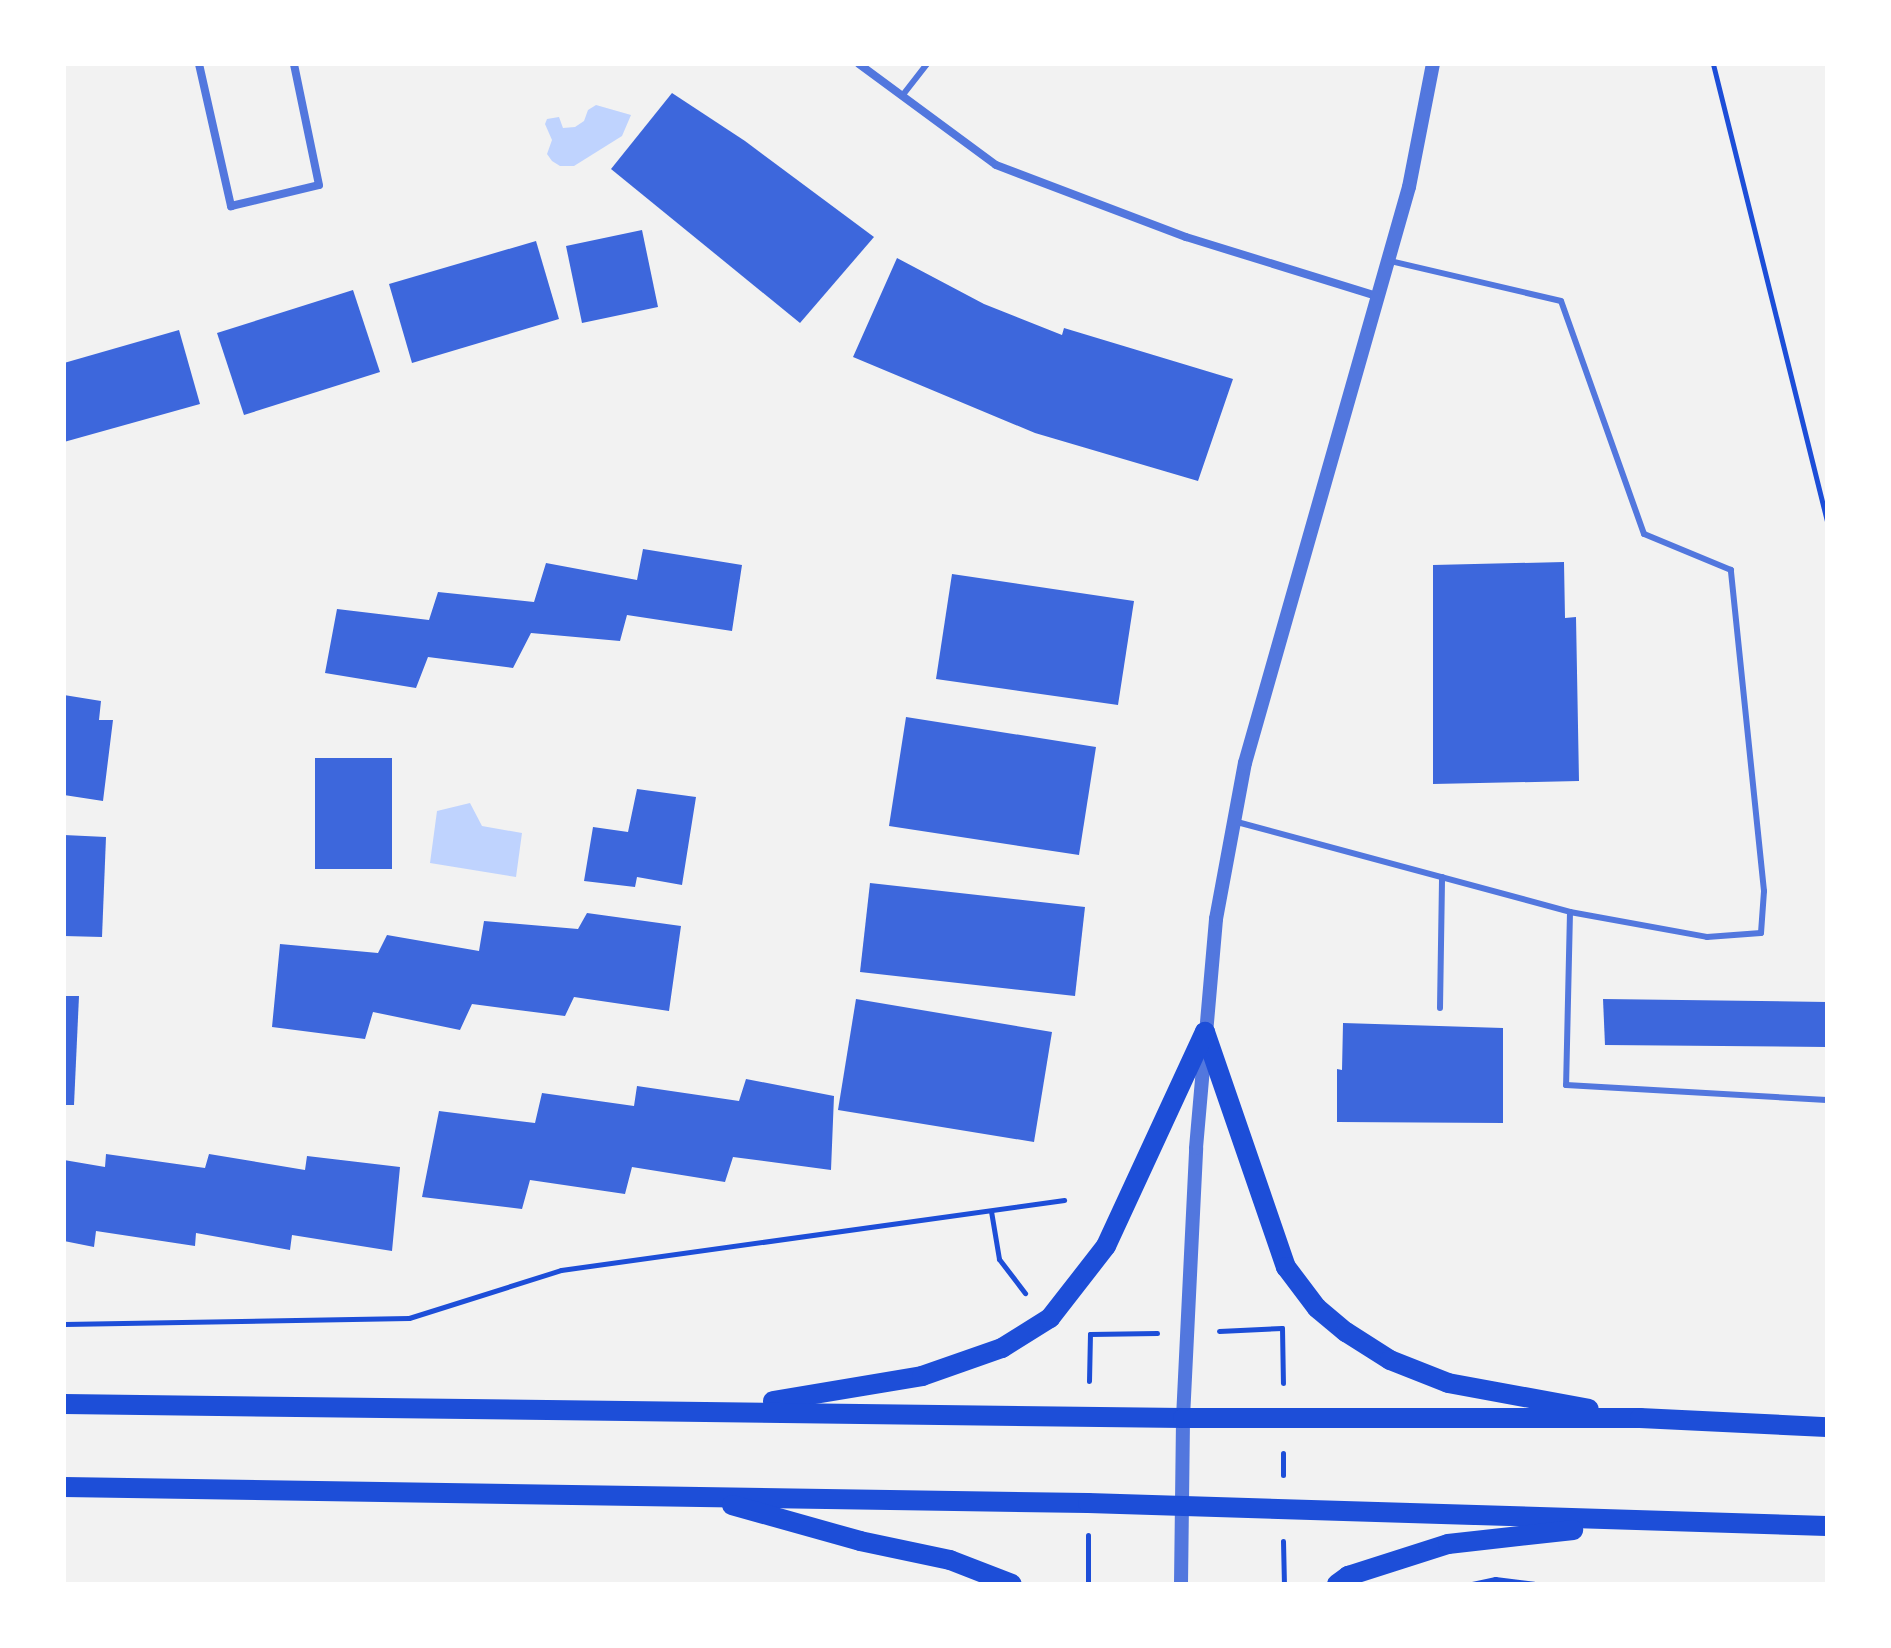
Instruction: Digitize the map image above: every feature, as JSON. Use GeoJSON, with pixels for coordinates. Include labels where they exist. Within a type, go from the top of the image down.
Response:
{"type":"FeatureCollection","features":[{"type":"Feature","properties":{"kind":"main road"},"geometry":{"type":"LineString","coordinates":[[725,1409],[922,1376],[1002,1348],[1050,1318],[1106,1246],[1205,1032]]}},
{"type":"Feature","properties":{"kind":"main road"},"geometry":{"type":"LineString","coordinates":[[1205,1032],[1286,1267],[1317,1308],[1346,1332],[1390,1360],[1448,1383],[1640,1418]]}},
{"type":"Feature","properties":{"kind":"main road"},"geometry":{"type":"LineString","coordinates":[[64,1404],[725,1409],[1183,1418],[1640,1418],[1827,1427]]}},
{"type":"Feature","properties":{"kind":"main road"},"geometry":{"type":"LineString","coordinates":[[64,1487],[1181,1506],[1641,1523],[1827,1526]]}},
{"type":"Feature","properties":{"kind":"main road"},"geometry":{"type":"LineString","coordinates":[[705,1497],[860,1541],[950,1560],[1012,1584]]}},
{"type":"Feature","properties":{"kind":"main road"},"geometry":{"type":"LineString","coordinates":[[1337,1584],[1348,1576],[1448,1544],[1641,1523]]}},
{"type":"Feature","properties":{"kind":"street"},"geometry":{"type":"LineString","coordinates":[[199,64],[231,206],[319,185],[294,64]]}},
{"type":"Feature","properties":{"kind":"street"},"geometry":{"type":"LineString","coordinates":[[859,64],[996,165],[1186,237],[1377,296]]}},
{"type":"Feature","properties":{"kind":"street"},"geometry":{"type":"LineString","coordinates":[[1181,1584],[1183,1418],[1205,1032],[1216,919],[1233,822],[1286,610],[1409,187],[1433,64]]}},
{"type":"Feature","properties":{"kind":"lane"},"geometry":{"type":"LineString","coordinates":[[902,96],[927,64]]}},
{"type":"Feature","properties":{"kind":"lane"},"geometry":{"type":"LineString","coordinates":[[1233,822],[1570,912],[1707,937],[1761,933],[1764,891],[1731,570],[1644,534],[1561,301],[1387,260]]}},
{"type":"Feature","properties":{"kind":"lane"},"geometry":{"type":"LineString","coordinates":[[1440,1008],[1442,877]]}},
{"type":"Feature","properties":{"kind":"lane"},"geometry":{"type":"LineString","coordinates":[[1570,912],[1566,1085],[1827,1100]]}},
{"type":"Feature","properties":{"kind":"path"},"geometry":{"type":"LineString","coordinates":[[1713,64],[1827,521]]}},
{"type":"Feature","properties":{"kind":"path"},"geometry":{"type":"LineString","coordinates":[[64,1324],[409,1318],[561,1270],[1064,1200]]}},
{"type":"Feature","properties":{"kind":"path"},"geometry":{"type":"LineString","coordinates":[[991,1211],[999,1259],[1028,1296]]}},
{"type":"Feature","properties":{"kind":"path"},"geometry":{"type":"LineString","coordinates":[[1472,1584],[1495,1579],[1534,1584]]}},
{"type":"Feature","properties":{"kind":"water"},"geometry":{"type":"Polygon","coordinates":[[[596,105],[631,115],[622,136],[574,166],[560,166],[552,161],[547,154],[552,140],[545,124],[547,119],[559,117],[563,128],[575,127],[596,105]]]}},
{"type":"Feature","properties":{"kind":"water"},"geometry":{"type":"Polygon","coordinates":[[[470,803],[482,826],[522,833],[516,877],[430,863],[437,811],[470,803]]]}},
{"type":"Feature","properties":{"kind":"building"},"geometry":{"type":"Polygon","coordinates":[[[672,93],[745,141],[874,237],[800,323],[611,169],[672,93]]]}},
{"type":"Feature","properties":{"kind":"building"},"geometry":{"type":"Polygon","coordinates":[[[642,230],[658,307],[582,323],[566,246],[642,230]]]}},
{"type":"Feature","properties":{"kind":"building"},"geometry":{"type":"Polygon","coordinates":[[[536,241],[559,319],[412,363],[389,284],[536,241]]]}},
{"type":"Feature","properties":{"kind":"building"},"geometry":{"type":"Polygon","coordinates":[[[897,258],[984,304],[1062,335],[1064,328],[1233,379],[1198,481],[1035,433],[853,357],[897,258]]]}},
{"type":"Feature","properties":{"kind":"building"},"geometry":{"type":"Polygon","coordinates":[[[353,290],[380,372],[244,415],[217,333],[353,290]]]}},
{"type":"Feature","properties":{"kind":"building"},"geometry":{"type":"Polygon","coordinates":[[[179,330],[200,404],[64,442],[64,363],[179,330]]]}},
{"type":"Feature","properties":{"kind":"building"},"geometry":{"type":"Polygon","coordinates":[[[643,549],[742,565],[732,631],[627,615],[620,641],[531,633],[513,668],[428,657],[416,688],[325,673],[337,609],[429,620],[438,592],[534,602],[546,563],[637,580],[643,549]]]}},
{"type":"Feature","properties":{"kind":"building"},"geometry":{"type":"Polygon","coordinates":[[[1564,562],[1565,618],[1576,617],[1579,781],[1433,784],[1433,565],[1564,562]]]}},
{"type":"Feature","properties":{"kind":"building"},"geometry":{"type":"Polygon","coordinates":[[[952,574],[1134,601],[1118,705],[936,679],[952,574]]]}},
{"type":"Feature","properties":{"kind":"building"},"geometry":{"type":"Polygon","coordinates":[[[64,695],[101,701],[99,720],[113,720],[103,801],[64,795],[64,695]]]}},
{"type":"Feature","properties":{"kind":"building"},"geometry":{"type":"Polygon","coordinates":[[[906,717],[1096,747],[1079,855],[889,826],[906,717]]]}},
{"type":"Feature","properties":{"kind":"building"},"geometry":{"type":"Polygon","coordinates":[[[315,758],[392,758],[392,869],[315,869],[315,758]]]}},
{"type":"Feature","properties":{"kind":"building"},"geometry":{"type":"Polygon","coordinates":[[[637,789],[696,797],[682,885],[637,877],[635,887],[584,881],[593,827],[628,832],[637,789]]]}},
{"type":"Feature","properties":{"kind":"building"},"geometry":{"type":"Polygon","coordinates":[[[64,835],[106,837],[102,937],[64,936],[64,835]]]}},
{"type":"Feature","properties":{"kind":"building"},"geometry":{"type":"Polygon","coordinates":[[[870,883],[1085,907],[1075,996],[860,972],[870,883]]]}},
{"type":"Feature","properties":{"kind":"building"},"geometry":{"type":"Polygon","coordinates":[[[587,913],[681,926],[669,1011],[574,997],[565,1016],[472,1004],[460,1030],[373,1012],[365,1039],[272,1027],[280,944],[378,953],[387,935],[479,951],[484,921],[578,929],[587,913]]]}},
{"type":"Feature","properties":{"kind":"building"},"geometry":{"type":"Polygon","coordinates":[[[64,996],[79,996],[74,1105],[64,1105],[64,996]]]}},
{"type":"Feature","properties":{"kind":"building"},"geometry":{"type":"Polygon","coordinates":[[[856,999],[1052,1032],[1034,1142],[838,1110],[856,999]]]}},
{"type":"Feature","properties":{"kind":"building"},"geometry":{"type":"Polygon","coordinates":[[[1603,999],[1827,1002],[1827,1047],[1605,1045],[1603,999]]]}},
{"type":"Feature","properties":{"kind":"building"},"geometry":{"type":"Polygon","coordinates":[[[1343,1023],[1503,1028],[1503,1123],[1337,1122],[1337,1069],[1342,1070],[1343,1023]]]}},
{"type":"Feature","properties":{"kind":"building"},"geometry":{"type":"Polygon","coordinates":[[[746,1079],[834,1096],[831,1170],[733,1157],[725,1182],[632,1167],[625,1194],[530,1180],[522,1209],[422,1197],[439,1111],[535,1123],[542,1093],[634,1106],[637,1086],[739,1101],[746,1079]]]}},
{"type":"Feature","properties":{"kind":"building"},"geometry":{"type":"Polygon","coordinates":[[[106,1154],[205,1168],[209,1154],[305,1170],[307,1156],[400,1167],[392,1251],[292,1235],[290,1250],[196,1233],[195,1246],[96,1231],[94,1247],[64,1241],[64,1160],[105,1167],[106,1154]]]}}]}
